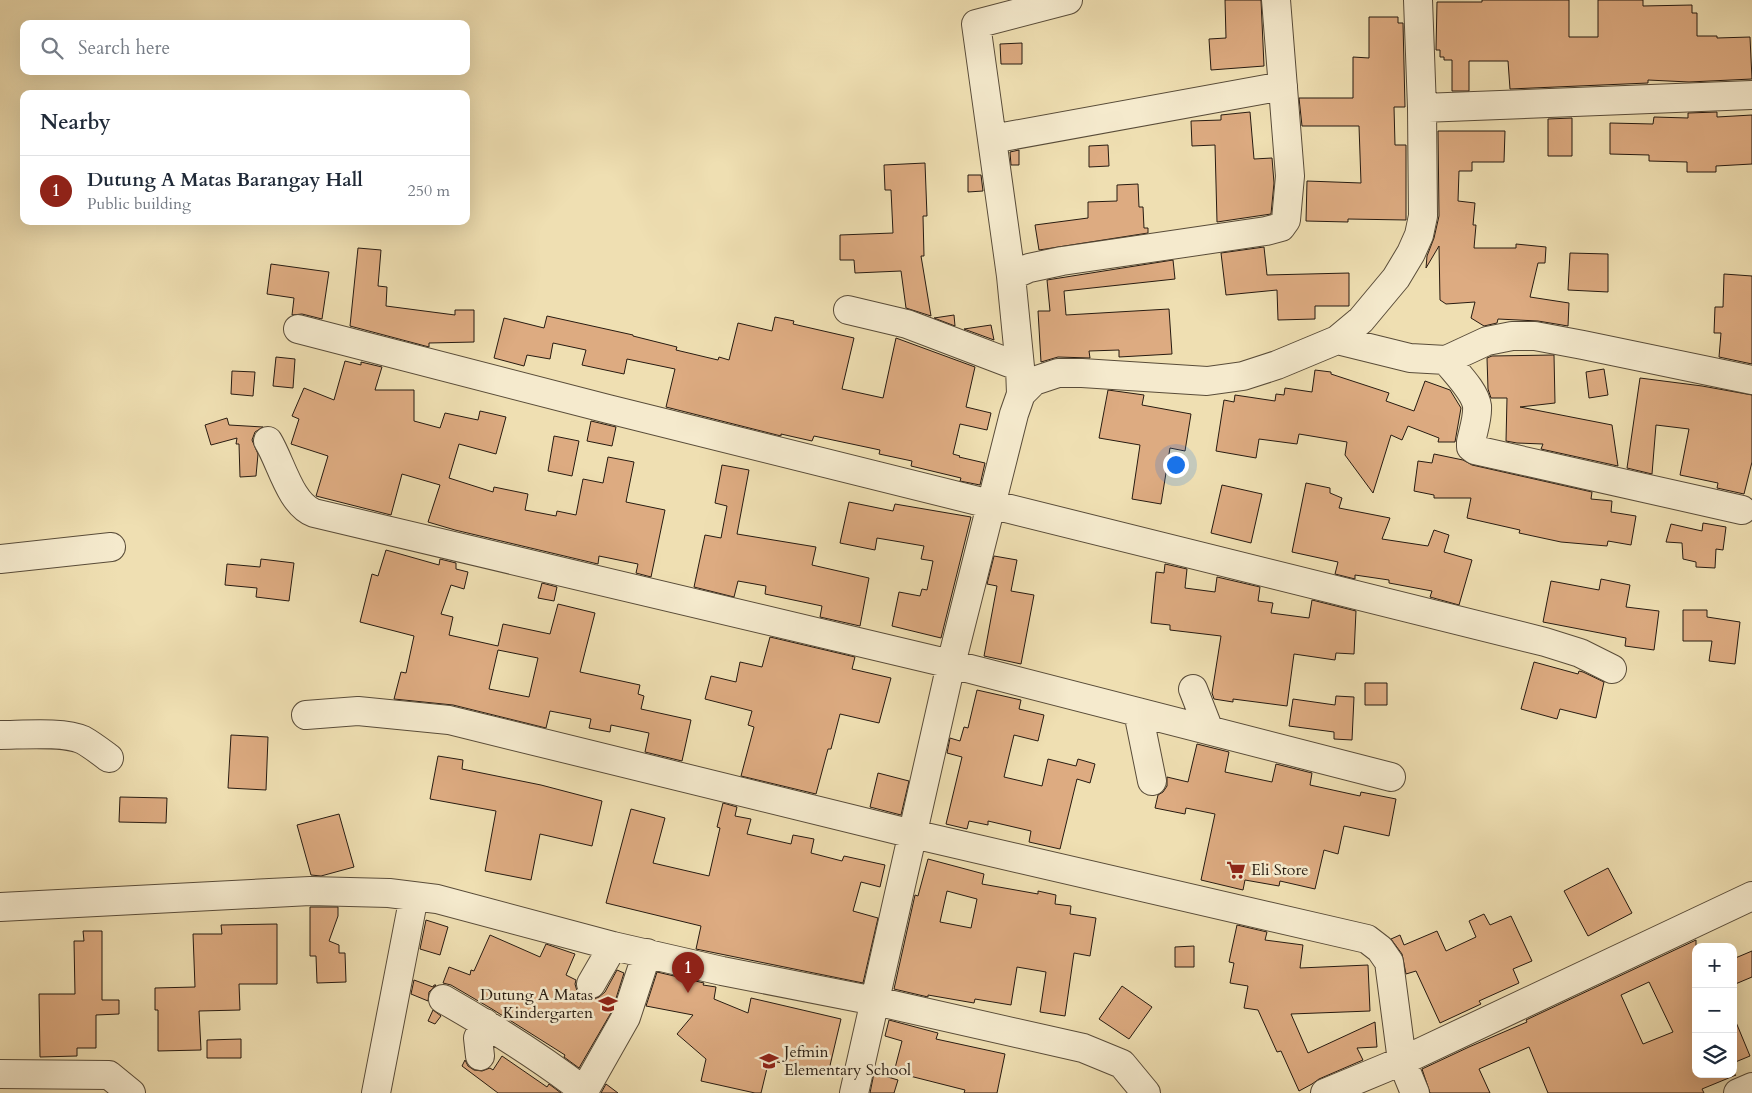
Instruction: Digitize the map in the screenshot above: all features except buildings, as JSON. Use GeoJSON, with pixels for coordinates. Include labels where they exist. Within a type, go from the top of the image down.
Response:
{"type":"FeatureCollection","features":[{"type":"Feature","properties":{"kind":"street"},"geometry":{"type":"LineString","coordinates":[[854,1093],[951,664],[1021,394],[1011,276],[976,24],[1068,0]]}},
{"type":"Feature","properties":{"kind":"street"},"geometry":{"type":"LineString","coordinates":[[1011,276],[1029,268],[1062,261],[1266,232],[1280,227],[1286,220],[1290,176],[1276,0]]}},
{"type":"Feature","properties":{"kind":"street"},"geometry":{"type":"LineString","coordinates":[[1021,394],[1034,381],[1058,373],[1207,381],[1243,376],[1277,365],[1337,340],[1361,320],[1396,278],[1411,253],[1419,235],[1423,216],[1418,0]]}},
{"type":"Feature","properties":{"kind":"street"},"geometry":{"type":"LineString","coordinates":[[992,139],[1283,86]]}},
{"type":"Feature","properties":{"kind":"street"},"geometry":{"type":"LineString","coordinates":[[1422,108],[1752,95]]}},
{"type":"Feature","properties":{"kind":"street"},"geometry":{"type":"LineString","coordinates":[[848,310],[908,324],[1020,367]]}},
{"type":"Feature","properties":{"kind":"street"},"geometry":{"type":"LineString","coordinates":[[298,329],[608,409],[1545,642],[1580,653],[1612,669]]}},
{"type":"Feature","properties":{"kind":"street"},"geometry":{"type":"LineString","coordinates":[[1337,340],[1410,358],[1446,360],[1488,341],[1512,336],[1535,336],[1752,380]]}},
{"type":"Feature","properties":{"kind":"street"},"geometry":{"type":"LineString","coordinates":[[1446,360],[1475,401],[1476,414],[1471,442],[1471,447],[1475,450],[1742,510]]}},
{"type":"Feature","properties":{"kind":"street"},"geometry":{"type":"LineString","coordinates":[[268,441],[296,496],[306,510],[314,513],[951,664],[1392,777]]}},
{"type":"Feature","properties":{"kind":"street"},"geometry":{"type":"LineString","coordinates":[[0,559],[111,547]]}},
{"type":"Feature","properties":{"kind":"street"},"geometry":{"type":"LineString","coordinates":[[1193,689],[1209,730]]}},
{"type":"Feature","properties":{"kind":"street"},"geometry":{"type":"LineString","coordinates":[[306,715],[358,711],[449,720],[913,834],[1367,939],[1380,949],[1389,962],[1402,1061],[1415,1093]]}},
{"type":"Feature","properties":{"kind":"street"},"geometry":{"type":"LineString","coordinates":[[1138,712],[1152,781]]}},
{"type":"Feature","properties":{"kind":"street"},"geometry":{"type":"LineString","coordinates":[[0,735],[36,734],[72,737],[82,740],[109,758]]}},
{"type":"Feature","properties":{"kind":"street"},"geometry":{"type":"LineString","coordinates":[[0,907],[310,891],[389,893],[437,899],[613,946],[722,971],[875,1001],[1083,1048],[1122,1064],[1146,1093]]}},
{"type":"Feature","properties":{"kind":"street"},"geometry":{"type":"LineString","coordinates":[[376,1093],[414,896]]}},
{"type":"Feature","properties":{"kind":"street"},"geometry":{"type":"LineString","coordinates":[[1325,1093],[1402,1061],[1752,896]]}},
{"type":"Feature","properties":{"kind":"street"},"geometry":{"type":"LineString","coordinates":[[591,984],[613,946]]}},
{"type":"Feature","properties":{"kind":"street"},"geometry":{"type":"LineString","coordinates":[[443,999],[485,1023],[556,1069],[584,1092],[626,1017],[647,953]]}},
{"type":"Feature","properties":{"kind":"street"},"geometry":{"type":"LineString","coordinates":[[480,1056],[478,1038],[485,1023]]}},
{"type":"Feature","properties":{"kind":"street"},"geometry":{"type":"LineString","coordinates":[[0,1074],[109,1075],[131,1093]]}},
{"type":"Feature","properties":{"kind":"street"},"geometry":{"type":"LineString","coordinates":[[1738,1093],[1752,1087]]}},
{"type":"Feature","properties":{"kind":"place","name":"Eli Store"},"geometry":{"type":"Point","coordinates":[1236,870]}},
{"type":"Feature","properties":{"kind":"place","name":"Dutung A Matas Barangay Hall"},"geometry":{"type":"Point","coordinates":[688,993]}},
{"type":"Feature","properties":{"kind":"place","name":"Dutung A Matas Kindergarten"},"geometry":{"type":"Point","coordinates":[608,1004]}},
{"type":"Feature","properties":{"kind":"place","name":"Jefmin Elementary School"},"geometry":{"type":"Point","coordinates":[769,1061]}}]}
